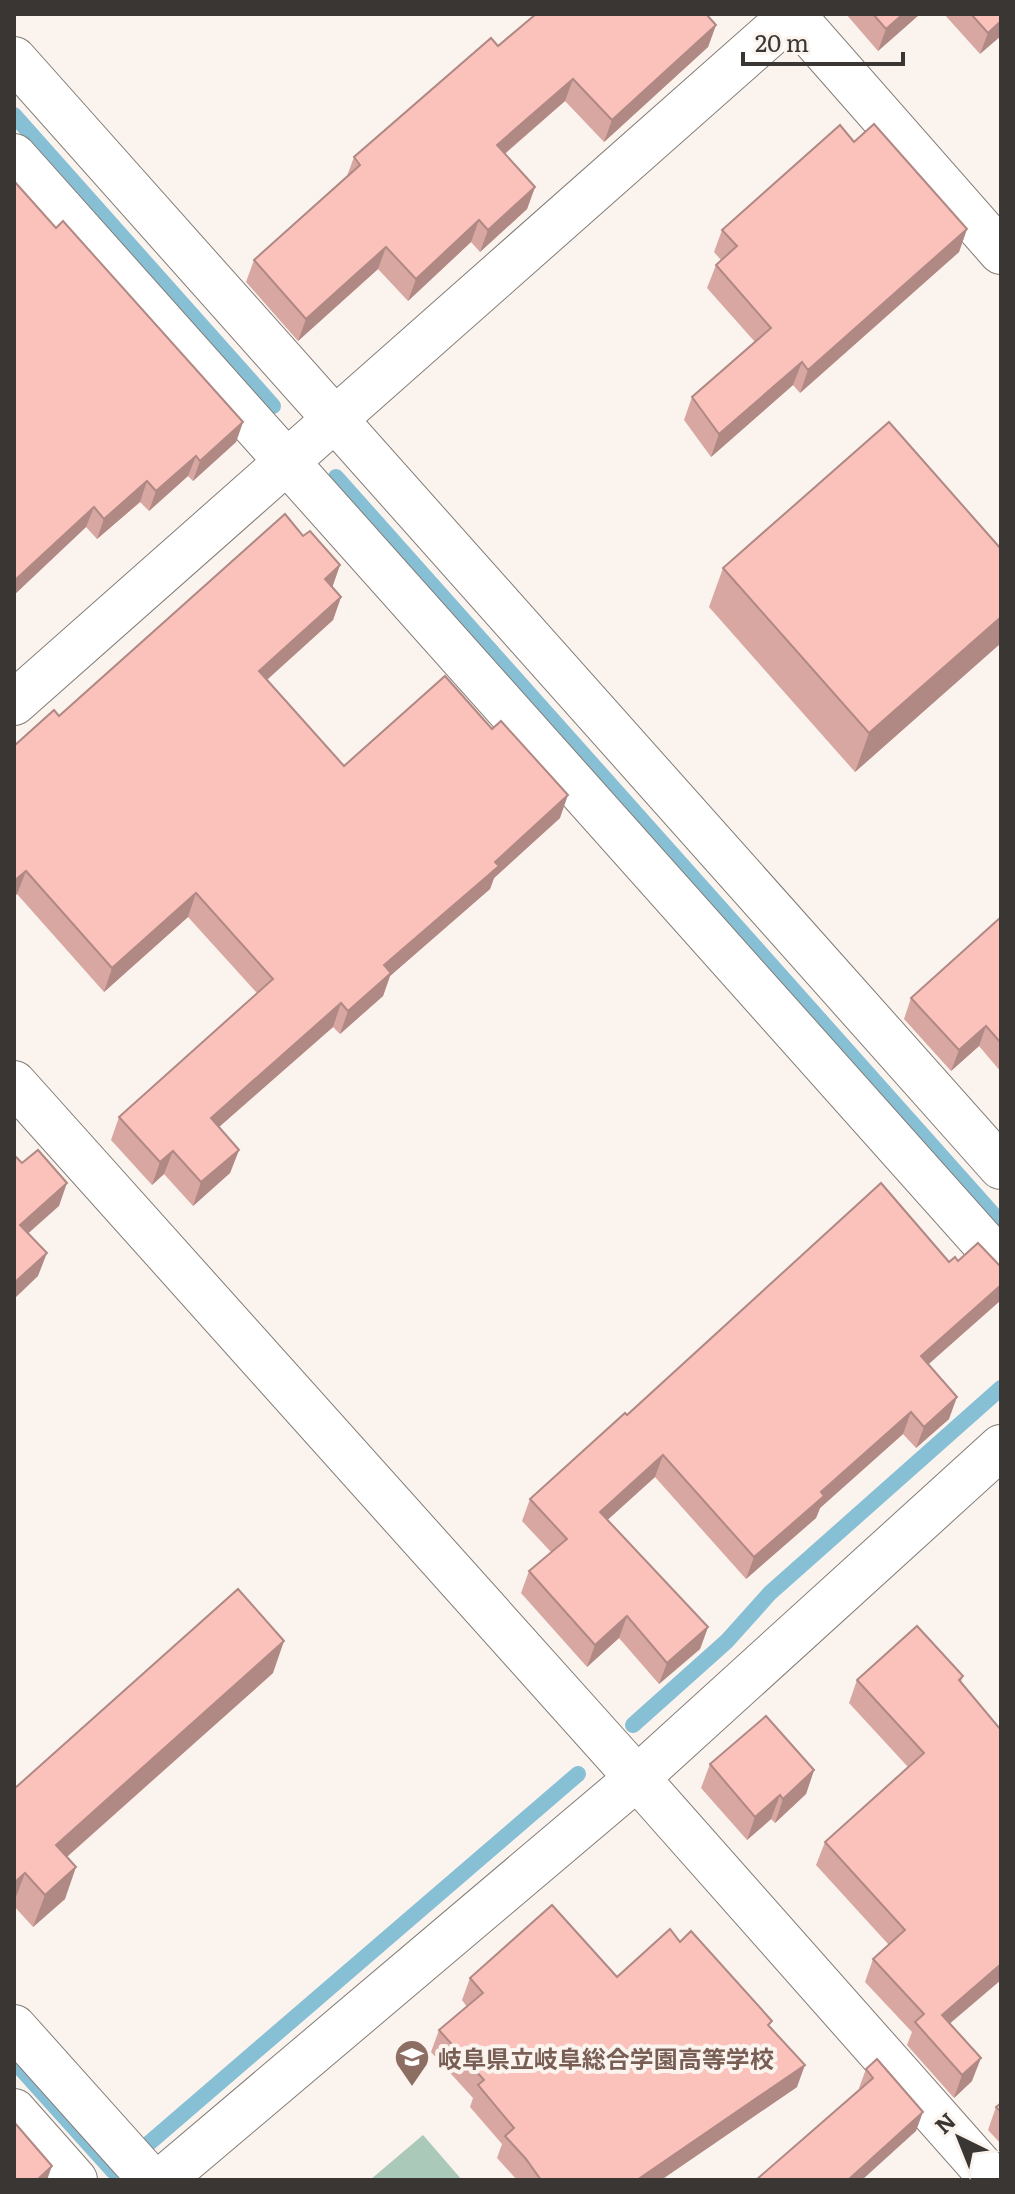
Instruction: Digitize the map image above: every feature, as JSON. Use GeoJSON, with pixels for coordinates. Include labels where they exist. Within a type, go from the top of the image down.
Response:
{"type":"FeatureCollection","features":[{"type":"Feature","properties":{"kind":"street"},"geometry":{"type":"LineString","coordinates":[[14,703],[793,14],[1001,252]]}},
{"type":"Feature","properties":{"kind":"street"},"geometry":{"type":"LineString","coordinates":[[14,59],[1001,1167]]}},
{"type":"Feature","properties":{"kind":"street"},"geometry":{"type":"LineString","coordinates":[[14,156],[1001,1262]]}},
{"type":"Feature","properties":{"kind":"street"},"geometry":{"type":"LineString","coordinates":[[14,1083],[993,2180]]}},
{"type":"Feature","properties":{"kind":"street"},"geometry":{"type":"LineString","coordinates":[[162,2180],[637,1778],[1001,1447]]}},
{"type":"Feature","properties":{"kind":"street"},"geometry":{"type":"LineString","coordinates":[[14,2027],[151,2180]]}},
{"type":"Feature","properties":{"kind":"street"},"geometry":{"type":"LineString","coordinates":[[14,2111],[75,2180]]}},
{"type":"Feature","properties":{"kind":"green space"},"geometry":{"type":"Polygon","coordinates":[[[423,2135],[462,2180],[370,2180],[423,2135]]]}},
{"type":"Feature","properties":{"kind":"building"},"geometry":{"type":"Polygon","coordinates":[[[536,14],[706,14],[716,25],[612,120],[573,79],[497,145],[535,187],[488,230],[479,220],[416,279],[386,247],[306,319],[254,260],[360,165],[354,157],[491,38],[498,46],[536,14]]]}},
{"type":"Feature","properties":{"kind":"building"},"geometry":{"type":"Polygon","coordinates":[[[873,14],[903,14],[886,29],[873,14]]]}},
{"type":"Feature","properties":{"kind":"building"},"geometry":{"type":"Polygon","coordinates":[[[971,14],[1001,14],[1001,21],[988,33],[971,14]]]}},
{"type":"Feature","properties":{"kind":"building"},"geometry":{"type":"Polygon","coordinates":[[[874,124],[967,229],[808,370],[802,362],[719,434],[692,397],[771,328],[716,265],[737,246],[722,230],[840,125],[854,142],[874,124]]]}},
{"type":"Feature","properties":{"kind":"building"},"geometry":{"type":"Polygon","coordinates":[[[14,181],[56,228],[63,221],[243,422],[200,461],[196,456],[156,491],[147,481],[104,519],[94,507],[14,581],[14,181]]]}},
{"type":"Feature","properties":{"kind":"building"},"geometry":{"type":"Polygon","coordinates":[[[889,422],[1001,549],[1001,617],[869,733],[723,568],[889,422]]]}},
{"type":"Feature","properties":{"kind":"building"},"geometry":{"type":"Polygon","coordinates":[[[285,514],[303,536],[310,531],[340,565],[325,579],[341,597],[259,671],[344,766],[445,676],[492,729],[501,721],[568,795],[495,862],[499,866],[384,965],[391,973],[348,1011],[341,1003],[211,1118],[239,1150],[201,1182],[173,1151],[160,1162],[119,1117],[273,979],[196,893],[112,968],[26,871],[14,881],[14,746],[54,710],[59,716],[285,514]]]}},
{"type":"Feature","properties":{"kind":"building"},"geometry":{"type":"Polygon","coordinates":[[[1001,917],[1001,1043],[986,1026],[959,1050],[911,998],[1001,917]]]}},
{"type":"Feature","properties":{"kind":"building"},"geometry":{"type":"Polygon","coordinates":[[[38,1150],[67,1183],[20,1225],[47,1253],[14,1283],[14,1155],[22,1163],[38,1150]]]}},
{"type":"Feature","properties":{"kind":"building"},"geometry":{"type":"Polygon","coordinates":[[[881,1183],[949,1262],[955,1257],[958,1261],[978,1243],[1001,1267],[1001,1285],[921,1356],[957,1397],[924,1427],[911,1412],[821,1492],[824,1496],[754,1557],[663,1455],[600,1512],[708,1627],[667,1663],[627,1616],[595,1645],[529,1571],[567,1539],[530,1499],[625,1413],[627,1415],[881,1183]]]}},
{"type":"Feature","properties":{"kind":"building"},"geometry":{"type":"Polygon","coordinates":[[[238,1589],[284,1641],[56,1845],[76,1867],[45,1895],[25,1873],[14,1883],[14,1789],[238,1589]]]}},
{"type":"Feature","properties":{"kind":"building"},"geometry":{"type":"Polygon","coordinates":[[[917,1626],[963,1676],[959,1680],[1001,1730],[1001,1964],[942,2015],[981,2058],[962,2075],[915,2022],[924,2014],[873,1959],[905,1930],[825,1842],[924,1753],[857,1680],[917,1626]]]}},
{"type":"Feature","properties":{"kind":"building"},"geometry":{"type":"Polygon","coordinates":[[[766,1716],[814,1770],[783,1799],[780,1795],[755,1817],[710,1764],[766,1716]]]}},
{"type":"Feature","properties":{"kind":"building"},"geometry":{"type":"Polygon","coordinates":[[[552,1905],[617,1977],[670,1929],[680,1942],[691,1931],[772,2021],[768,2025],[805,2065],[637,2180],[541,2180],[505,2136],[514,2128],[478,2085],[484,2080],[439,2030],[483,1993],[470,1978],[552,1905]]]}},
{"type":"Feature","properties":{"kind":"building"},"geometry":{"type":"Polygon","coordinates":[[[877,2059],[923,2112],[848,2180],[756,2180],[873,2078],[866,2069],[877,2059]]]}},
{"type":"Feature","properties":{"kind":"building"},"geometry":{"type":"Polygon","coordinates":[[[14,2122],[52,2166],[37,2180],[14,2180],[14,2122]]]}},
{"type":"Feature","properties":{"kind":"waterway"},"geometry":{"type":"LineString","coordinates":[[14,115],[273,406]]}},
{"type":"Feature","properties":{"kind":"waterway"},"geometry":{"type":"LineString","coordinates":[[336,477],[1001,1223]]}},
{"type":"Feature","properties":{"kind":"waterway"},"geometry":{"type":"LineString","coordinates":[[633,1725],[727,1641],[770,1593],[1001,1388]]}},
{"type":"Feature","properties":{"kind":"waterway"},"geometry":{"type":"LineString","coordinates":[[148,2144],[578,1774]]}},
{"type":"Feature","properties":{"kind":"waterway"},"geometry":{"type":"LineString","coordinates":[[14,2061],[113,2171]]}},
{"type":"Feature","properties":{"kind":"place","name":"岐阜県立岐阜総合学園高等学校"},"geometry":{"type":"Point","coordinates":[412,2088]}}]}
